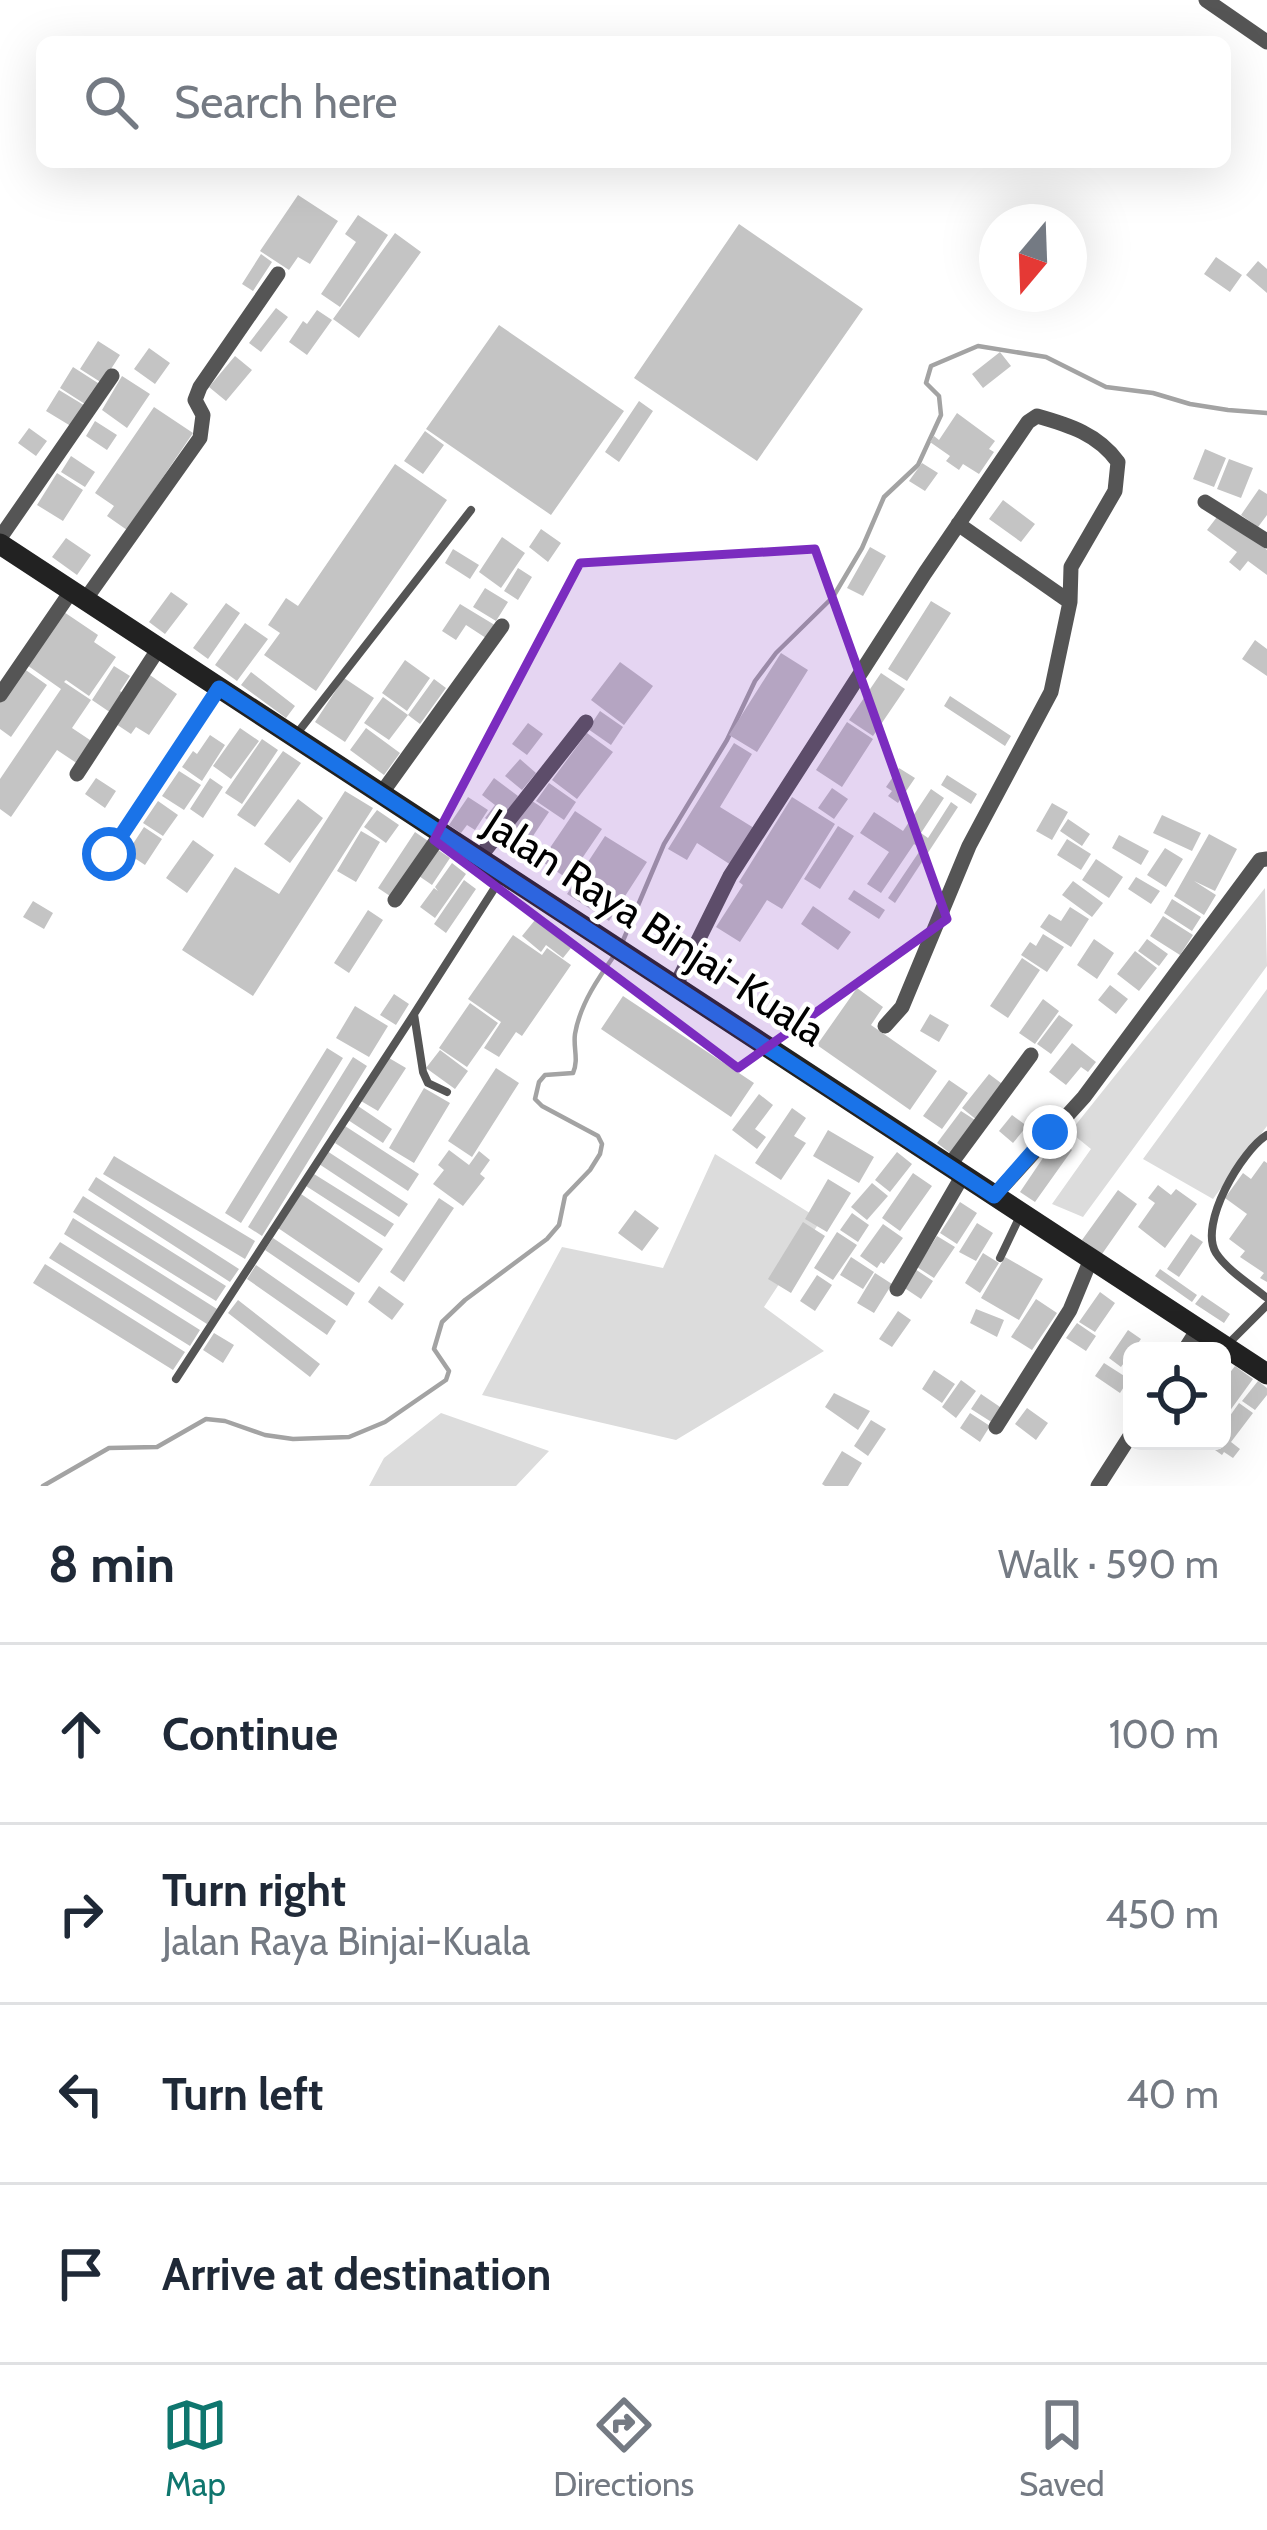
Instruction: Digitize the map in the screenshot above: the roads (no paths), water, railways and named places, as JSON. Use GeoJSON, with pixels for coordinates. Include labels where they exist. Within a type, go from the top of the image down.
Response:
{"type":"FeatureCollection","features":[{"type":"Feature","properties":{"kind":"main road","name":"Jalan Raya Binjai-Kuala"},"geometry":{"type":"LineString","coordinates":[[1,545],[1218,1342]]}},
{"type":"Feature","properties":{"kind":"main road","name":"Jalan Raya Binjai-Kuala"},"geometry":{"type":"LineString","coordinates":[[1231,1351],[1267,1374]]}},
{"type":"Feature","properties":{"kind":"street"},"geometry":{"type":"LineString","coordinates":[[1206,0],[1267,42]]}},
{"type":"Feature","properties":{"kind":"street"},"geometry":{"type":"LineString","coordinates":[[0,695],[200,438],[203,415],[195,400],[200,387],[278,274]]}},
{"type":"Feature","properties":{"kind":"street"},"geometry":{"type":"LineString","coordinates":[[1,545],[112,376]]}},
{"type":"Feature","properties":{"kind":"street"},"geometry":{"type":"LineString","coordinates":[[675,987],[730,876],[1033,416],[1090,435],[1118,462],[1118,478],[1073,560],[1070,602],[1051,692],[969,846],[902,1007],[885,1026]]}},
{"type":"Feature","properties":{"kind":"street"},"geometry":{"type":"LineString","coordinates":[[1205,502],[1267,541]]}},
{"type":"Feature","properties":{"kind":"street"},"geometry":{"type":"LineString","coordinates":[[958,524],[1070,602]]}},
{"type":"Feature","properties":{"kind":"street"},"geometry":{"type":"LineString","coordinates":[[381,794],[502,626]]}},
{"type":"Feature","properties":{"kind":"street"},"geometry":{"type":"LineString","coordinates":[[76,774],[159,648]]}},
{"type":"Feature","properties":{"kind":"street"},"geometry":{"type":"LineString","coordinates":[[479,858],[586,722]]}},
{"type":"Feature","properties":{"kind":"street"},"geometry":{"type":"LineString","coordinates":[[395,900],[441,834]]}},
{"type":"Feature","properties":{"kind":"street"},"geometry":{"type":"LineString","coordinates":[[994,1196],[1084,1097],[1260,860],[1267,859]]}},
{"type":"Feature","properties":{"kind":"street"},"geometry":{"type":"LineString","coordinates":[[897,1289],[956,1171],[1031,1054]]}},
{"type":"Feature","properties":{"kind":"street"},"geometry":{"type":"LineString","coordinates":[[997,1427],[1070,1310],[1090,1259]]}},
{"type":"Feature","properties":{"kind":"street"},"geometry":{"type":"LineString","coordinates":[[1190,1342],[1198,1329]]}},
{"type":"Feature","properties":{"kind":"street"},"geometry":{"type":"LineString","coordinates":[[1098,1486],[1123,1447]]}},
{"type":"Feature","properties":{"kind":"lane"},"geometry":{"type":"LineString","coordinates":[[294,737],[471,510]]}},
{"type":"Feature","properties":{"kind":"lane"},"geometry":{"type":"LineString","coordinates":[[109,854],[219,688]]}},
{"type":"Feature","properties":{"kind":"lane"},"geometry":{"type":"LineString","coordinates":[[176,1379],[503,874]]}},
{"type":"Feature","properties":{"kind":"lane"},"geometry":{"type":"LineString","coordinates":[[414,1014],[423,1072],[428,1082],[447,1092]]}},
{"type":"Feature","properties":{"kind":"lane"},"geometry":{"type":"LineString","coordinates":[[1230,1342],[1267,1302],[1217,1256],[1212,1226],[1232,1176],[1253,1145],[1267,1135]]}},
{"type":"Feature","properties":{"kind":"lane"},"geometry":{"type":"LineString","coordinates":[[1000,1258],[1021,1213]]}},
{"type":"Feature","properties":{"kind":"waterway"},"geometry":{"type":"LineString","coordinates":[[622,943],[664,844],[727,740],[755,681],[776,653],[833,597],[884,497],[918,465],[941,415],[939,396],[926,383],[931,366],[978,346],[1046,357],[1106,387],[1267,413]]}},
{"type":"Feature","properties":{"kind":"waterway"},"geometry":{"type":"LineString","coordinates":[[43,1486],[109,1448],[157,1447],[206,1419],[293,1439],[349,1437],[385,1422],[446,1380],[449,1371],[434,1349],[442,1322],[547,1239],[559,1225],[565,1196],[600,1154],[598,1136],[535,1099],[545,1075],[573,1073],[581,1012],[616,953]]}}]}
